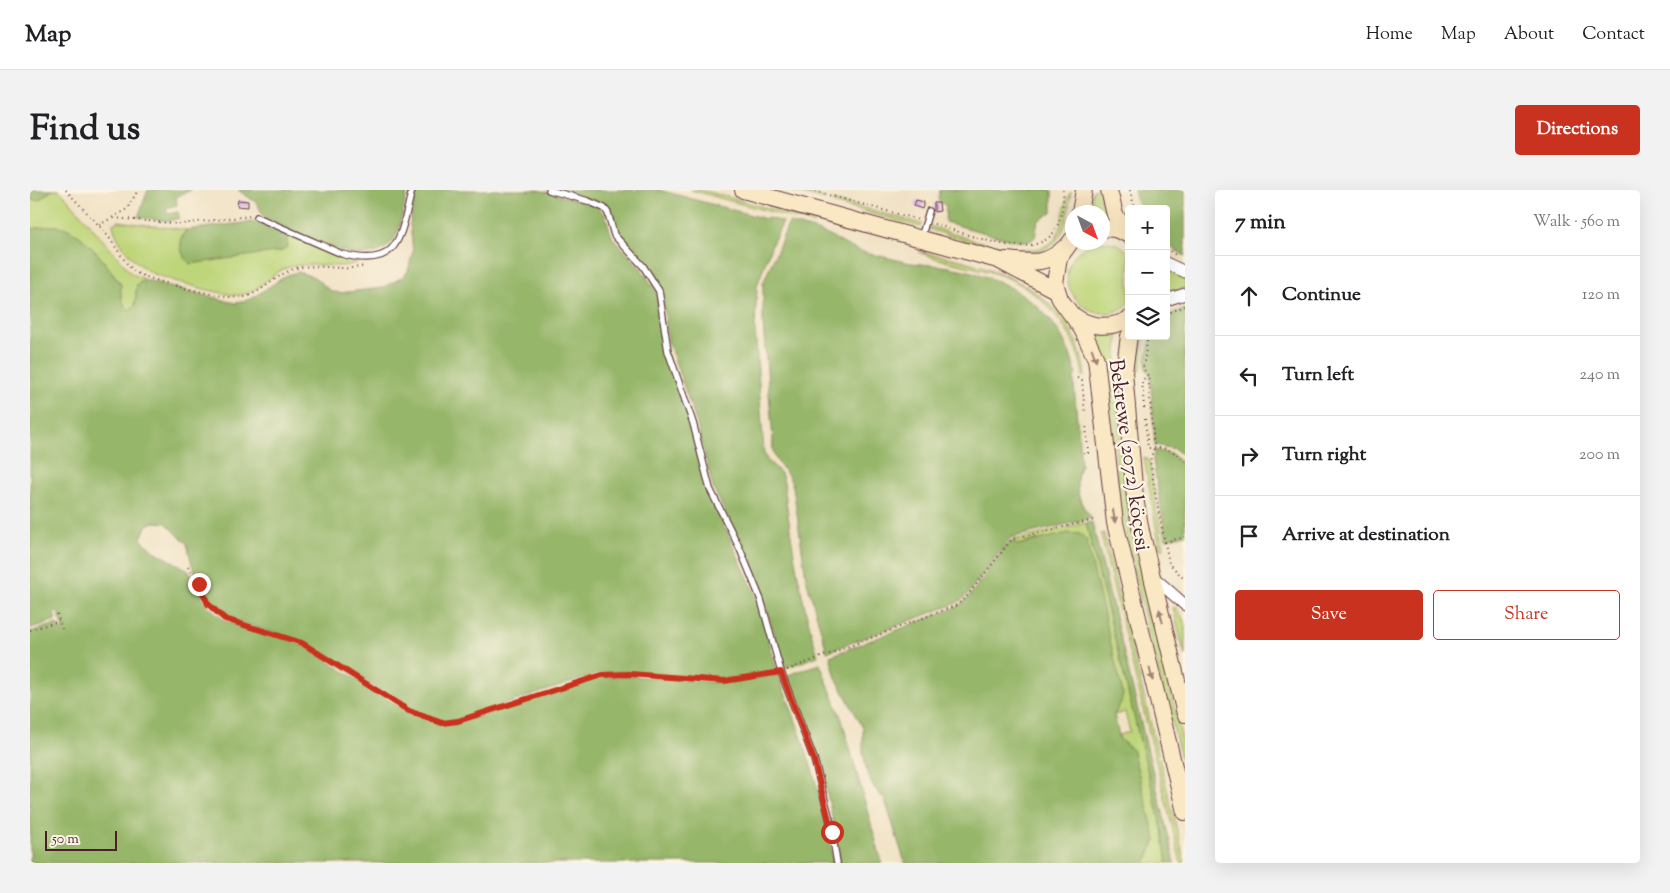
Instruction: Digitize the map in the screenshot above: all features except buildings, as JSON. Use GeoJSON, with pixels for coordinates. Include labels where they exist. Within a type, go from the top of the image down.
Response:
{"type":"FeatureCollection","features":[{"type":"Feature","properties":{"kind":"main road"},"geometry":{"type":"LineString","coordinates":[[743,190],[998,260],[1057,291]]}},
{"type":"Feature","properties":{"kind":"main road"},"geometry":{"type":"LineString","coordinates":[[1081,205],[1084,190]]}},
{"type":"Feature","properties":{"kind":"main road"},"geometry":{"type":"LineString","coordinates":[[1109,190],[1115,215],[1125,229]]}},
{"type":"Feature","properties":{"kind":"main road"},"geometry":{"type":"LineString","coordinates":[[1110,229],[1125,233]]}},
{"type":"Feature","properties":{"kind":"main road"},"geometry":{"type":"LineString","coordinates":[[998,260],[1042,261],[1054,258],[1065,246]]}},
{"type":"Feature","properties":{"kind":"main road","name":"Bekrewe (2072) köçesi"},"geometry":{"type":"LineString","coordinates":[[1065,250],[1056,266],[1057,291],[1089,342],[1096,360],[1115,523],[1185,812]]}},
{"type":"Feature","properties":{"kind":"main road"},"geometry":{"type":"LineString","coordinates":[[1070,313],[1084,322],[1101,326],[1118,324],[1125,321]]}},
{"type":"Feature","properties":{"kind":"main road","name":"Bekrewe (2072) köçesi"},"geometry":{"type":"LineString","coordinates":[[1128,340],[1124,372],[1130,462],[1141,531],[1185,714]]}},
{"type":"Feature","properties":{"kind":"street"},"geometry":{"type":"LineString","coordinates":[[1170,266],[1185,272]]}},
{"type":"Feature","properties":{"kind":"street"},"geometry":{"type":"LineString","coordinates":[[1170,299],[1185,294]]}},
{"type":"Feature","properties":{"kind":"street"},"geometry":{"type":"LineString","coordinates":[[1151,575],[1185,605]]}},
{"type":"Feature","properties":{"kind":"lane"},"geometry":{"type":"LineString","coordinates":[[257,217],[342,254],[356,258],[381,256],[391,251],[399,239],[412,190]]}},
{"type":"Feature","properties":{"kind":"lane"},"geometry":{"type":"LineString","coordinates":[[548,190],[588,201],[604,208],[608,213],[614,235],[657,285],[668,351],[693,423],[710,488],[747,565],[776,648],[781,672],[814,760],[830,820],[837,863]]}},
{"type":"Feature","properties":{"kind":"lane"},"geometry":{"type":"LineString","coordinates":[[921,238],[929,211]]}},
{"type":"Feature","properties":{"kind":"path"},"geometry":{"type":"LineString","coordinates":[[66,190],[135,272],[212,294],[237,298],[250,295],[282,274],[297,268],[311,266],[353,269],[368,265],[381,256]]}},
{"type":"Feature","properties":{"kind":"path"},"geometry":{"type":"LineString","coordinates":[[98,226],[127,209],[138,190]]}},
{"type":"Feature","properties":{"kind":"path"},"geometry":{"type":"LineString","coordinates":[[810,190],[1017,246],[1036,246],[1048,240],[1055,232],[1061,212],[1063,190]]}},
{"type":"Feature","properties":{"kind":"path"},"geometry":{"type":"LineString","coordinates":[[1130,190],[1134,205]]}},
{"type":"Feature","properties":{"kind":"path"},"geometry":{"type":"LineString","coordinates":[[114,218],[180,224],[234,216],[248,215],[257,217]]}},
{"type":"Feature","properties":{"kind":"path"},"geometry":{"type":"LineString","coordinates":[[1169,250],[1181,258]]}},
{"type":"Feature","properties":{"kind":"path"},"geometry":{"type":"LineString","coordinates":[[1170,312],[1185,306]]}},
{"type":"Feature","properties":{"kind":"path"},"geometry":{"type":"LineString","coordinates":[[1147,340],[1143,368],[1148,376],[1154,448],[1150,461],[1169,563],[1185,580]]}},
{"type":"Feature","properties":{"kind":"path"},"geometry":{"type":"LineString","coordinates":[[1144,408],[1142,380],[1148,376]]}},
{"type":"Feature","properties":{"kind":"path"},"geometry":{"type":"LineString","coordinates":[[1077,378],[1082,380],[1085,413]]}},
{"type":"Feature","properties":{"kind":"path"},"geometry":{"type":"LineString","coordinates":[[1145,419],[1148,448],[1174,452],[1185,462]]}},
{"type":"Feature","properties":{"kind":"path"},"geometry":{"type":"LineString","coordinates":[[1083,454],[1088,453],[1086,424]]}},
{"type":"Feature","properties":{"kind":"path"},"geometry":{"type":"LineString","coordinates":[[188,567],[208,604],[225,619],[302,643],[402,707],[442,723],[458,721],[602,675],[629,674],[724,681],[781,672],[828,656],[957,605],[967,596],[1012,539],[1094,520]]}},
{"type":"Feature","properties":{"kind":"path"},"geometry":{"type":"LineString","coordinates":[[1164,542],[1185,537]]}},
{"type":"Feature","properties":{"kind":"path"},"geometry":{"type":"LineString","coordinates":[[57,614],[62,628]]}},
{"type":"Feature","properties":{"kind":"path"},"geometry":{"type":"LineString","coordinates":[[30,630],[59,621]]}},
{"type":"Feature","properties":{"kind":"green space"},"geometry":{"type":"Polygon","coordinates":[[[30,190],[52,190],[39,200],[31,200],[30,190]]]}},
{"type":"Feature","properties":{"kind":"green space"},"geometry":{"type":"Polygon","coordinates":[[[52,190],[59,190],[67,198],[132,274],[146,280],[137,284],[135,305],[129,310],[122,298],[121,284],[102,259],[30,229],[30,200],[39,200],[52,190]]]}},
{"type":"Feature","properties":{"kind":"green space"},"geometry":{"type":"Polygon","coordinates":[[[148,190],[191,190],[176,197],[177,205],[166,208],[167,214],[178,212],[179,218],[168,221],[138,217],[148,190]]]}},
{"type":"Feature","properties":{"kind":"green space"},"geometry":{"type":"Polygon","coordinates":[[[238,190],[408,190],[399,227],[390,244],[382,250],[370,254],[354,255],[299,235],[264,217],[257,203],[238,190]]]}},
{"type":"Feature","properties":{"kind":"green space"},"geometry":{"type":"Polygon","coordinates":[[[416,190],[538,190],[595,205],[605,214],[612,237],[640,267],[656,291],[665,350],[690,425],[707,489],[758,600],[777,670],[744,678],[723,679],[628,672],[600,673],[457,720],[441,721],[410,710],[302,641],[232,620],[221,614],[204,593],[192,564],[187,544],[166,523],[154,522],[146,526],[141,539],[151,549],[188,570],[207,605],[225,621],[274,634],[308,648],[409,713],[442,724],[459,723],[600,677],[629,676],[724,683],[778,675],[796,721],[818,791],[833,863],[30,863],[30,632],[57,624],[59,631],[64,629],[58,612],[54,614],[56,620],[30,628],[30,229],[58,226],[67,228],[85,241],[102,259],[121,285],[122,298],[129,310],[135,305],[137,284],[146,280],[235,303],[251,299],[287,275],[298,272],[314,277],[331,291],[339,293],[382,288],[403,277],[408,271],[413,251],[410,224],[416,190]]]}},
{"type":"Feature","properties":{"kind":"green space"},"geometry":{"type":"Polygon","coordinates":[[[558,190],[659,190],[783,222],[772,244],[757,286],[755,328],[764,453],[767,460],[781,473],[784,482],[797,570],[818,656],[785,668],[763,598],[746,553],[713,488],[697,424],[668,341],[662,291],[659,283],[619,235],[610,211],[600,202],[558,190]]]}},
{"type":"Feature","properties":{"kind":"green space"},"geometry":{"type":"Polygon","coordinates":[[[691,190],[702,190],[815,221],[814,224],[691,190]]]}},
{"type":"Feature","properties":{"kind":"green space"},"geometry":{"type":"Polygon","coordinates":[[[787,190],[798,190],[825,198],[825,200],[787,190]]]}},
{"type":"Feature","properties":{"kind":"green space"},"geometry":{"type":"Polygon","coordinates":[[[940,190],[1052,190],[1052,212],[1038,221],[1035,237],[1030,241],[1015,241],[945,222],[946,206],[938,200],[940,190]]]}},
{"type":"Feature","properties":{"kind":"green space"},"geometry":{"type":"Polygon","coordinates":[[[1093,190],[1101,190],[1105,205],[1090,205],[1093,190]]]}},
{"type":"Feature","properties":{"kind":"green space"},"geometry":{"type":"Polygon","coordinates":[[[1134,190],[1185,190],[1185,256],[1170,247],[1170,205],[1138,205],[1134,190]]]}},
{"type":"Feature","properties":{"kind":"green space"},"geometry":{"type":"Polygon","coordinates":[[[1071,192],[1069,205],[1066,205],[1067,200],[1071,192]]]}},
{"type":"Feature","properties":{"kind":"green space"},"geometry":{"type":"Polygon","coordinates":[[[834,200],[922,224],[921,227],[833,203],[834,200]]]}},
{"type":"Feature","properties":{"kind":"green space"},"geometry":{"type":"Polygon","coordinates":[[[1065,208],[1065,224],[1057,240],[1046,248],[1031,252],[976,244],[928,229],[929,226],[996,246],[1033,249],[1047,245],[1057,236],[1065,208]]]}},
{"type":"Feature","properties":{"kind":"green space"},"geometry":{"type":"Polygon","coordinates":[[[118,221],[186,230],[180,240],[288,246],[286,235],[334,255],[361,261],[344,266],[299,265],[290,267],[283,269],[248,293],[234,295],[196,287],[152,273],[133,259],[122,245],[113,224],[118,221]]]}},
{"type":"Feature","properties":{"kind":"green space"},"geometry":{"type":"Polygon","coordinates":[[[260,221],[286,235],[288,246],[282,251],[190,264],[182,252],[181,244],[186,230],[260,221]]]}},
{"type":"Feature","properties":{"kind":"green space"},"geometry":{"type":"Polygon","coordinates":[[[789,223],[821,232],[863,252],[910,263],[949,267],[993,279],[1013,289],[1046,315],[1059,333],[1069,352],[1076,375],[1074,377],[1074,385],[1081,465],[1078,472],[1077,486],[1080,500],[1092,518],[1010,538],[966,596],[957,603],[827,652],[806,578],[793,486],[776,459],[773,448],[763,324],[763,283],[789,223]]]}},
{"type":"Feature","properties":{"kind":"green space"},"geometry":{"type":"Polygon","coordinates":[[[1110,242],[1118,244],[1125,249],[1125,305],[1116,311],[1103,313],[1090,310],[1079,302],[1071,291],[1067,279],[1069,266],[1081,250],[1110,250],[1110,242]]]}},
{"type":"Feature","properties":{"kind":"green space"},"geometry":{"type":"Polygon","coordinates":[[[918,252],[973,264],[1000,273],[1025,286],[1047,302],[1065,322],[1078,347],[1085,376],[1083,376],[1080,360],[1066,329],[1045,303],[1032,292],[1003,276],[918,252]]]}},
{"type":"Feature","properties":{"kind":"green space"},"geometry":{"type":"Polygon","coordinates":[[[1170,271],[1185,279],[1185,288],[1170,293],[1170,271]]]}},
{"type":"Feature","properties":{"kind":"green space"},"geometry":{"type":"Polygon","coordinates":[[[1185,309],[1185,457],[1175,449],[1155,445],[1150,374],[1146,369],[1146,358],[1150,340],[1170,340],[1170,315],[1185,309]]]}},
{"type":"Feature","properties":{"kind":"green space"},"geometry":{"type":"Polygon","coordinates":[[[1118,334],[1115,383],[1125,496],[1135,546],[1185,752],[1185,774],[1141,602],[1120,498],[1110,397],[1098,337],[1118,334]]]}},
{"type":"Feature","properties":{"kind":"green space"},"geometry":{"type":"Polygon","coordinates":[[[1142,340],[1145,340],[1141,369],[1138,372],[1142,340]]]}},
{"type":"Feature","properties":{"kind":"green space"},"geometry":{"type":"Polygon","coordinates":[[[1155,450],[1172,454],[1185,466],[1185,534],[1166,539],[1153,460],[1155,450]]]}},
{"type":"Feature","properties":{"kind":"green space"},"geometry":{"type":"Polygon","coordinates":[[[1144,457],[1149,461],[1164,548],[1160,549],[1144,457]]]}},
{"type":"Feature","properties":{"kind":"green space"},"geometry":{"type":"Polygon","coordinates":[[[1092,522],[1175,863],[1167,863],[1162,829],[1086,523],[1092,522]]]}},
{"type":"Feature","properties":{"kind":"green space"},"geometry":{"type":"Polygon","coordinates":[[[1086,523],[1162,829],[1167,863],[1145,863],[1156,840],[1132,750],[1120,740],[1119,735],[1130,732],[1125,712],[1114,715],[1121,702],[1038,539],[1018,545],[1012,541],[1086,523]]]}},
{"type":"Feature","properties":{"kind":"green space"},"geometry":{"type":"Polygon","coordinates":[[[1068,533],[1080,534],[1086,539],[1123,694],[1114,715],[1120,740],[1132,749],[1156,840],[1145,863],[905,863],[885,800],[872,785],[866,768],[863,753],[863,728],[836,678],[830,656],[957,607],[968,598],[1006,546],[1012,541],[1018,545],[1068,533]]]}},
{"type":"Feature","properties":{"kind":"green space"},"geometry":{"type":"Polygon","coordinates":[[[1104,533],[1185,863],[1181,863],[1106,557],[1101,534],[1104,533]]]}},
{"type":"Feature","properties":{"kind":"green space"},"geometry":{"type":"Polygon","coordinates":[[[1175,607],[1185,622],[1185,656],[1173,608],[1175,607]]]}},
{"type":"Feature","properties":{"kind":"green space"},"geometry":{"type":"Polygon","coordinates":[[[820,664],[842,720],[882,863],[840,863],[829,801],[818,760],[805,720],[785,676],[820,664]]]}},
{"type":"Feature","properties":{"kind":"route"},"geometry":{"type":"LineString","coordinates":[[199,584],[208,604],[225,619],[275,632],[302,643],[314,649],[386,698],[409,711],[442,723],[458,721],[594,676],[629,674],[711,681],[735,681],[781,672],[814,760],[832,832]]}}]}
